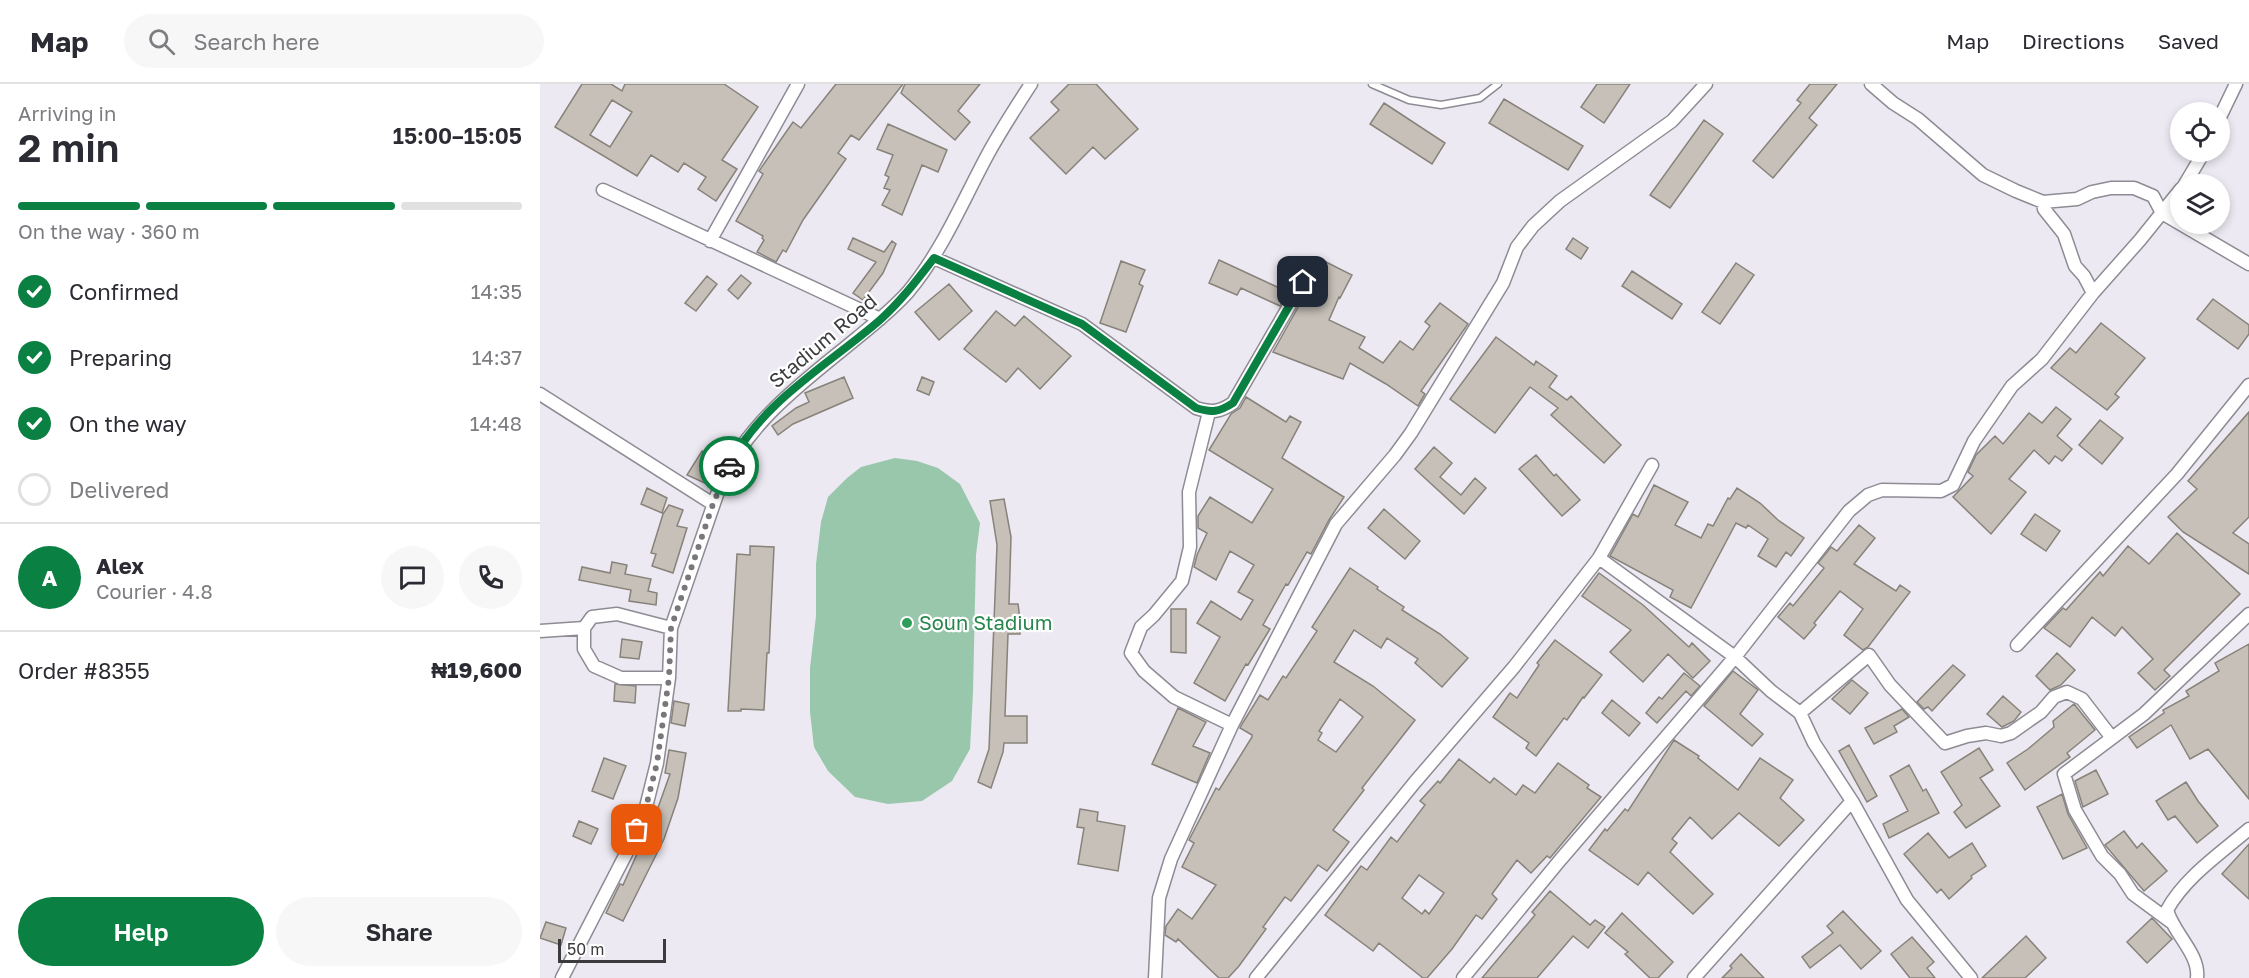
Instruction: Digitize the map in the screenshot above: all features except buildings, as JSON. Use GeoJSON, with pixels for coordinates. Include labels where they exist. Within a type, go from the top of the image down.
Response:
{"type":"FeatureCollection","features":[{"type":"Feature","properties":{"kind":"street","name":"Stadium Road"},"geometry":{"type":"LineString","coordinates":[[562,978],[629,848],[645,811],[657,763],[669,678],[671,628],[713,504],[730,463],[768,412],[880,319],[906,294],[934,258],[988,153],[1031,84]]}},
{"type":"Feature","properties":{"kind":"street"},"geometry":{"type":"LineString","coordinates":[[1155,978],[1159,898],[1171,859],[1232,724],[1336,524],[1411,433],[1503,284],[1517,247],[1527,233],[1560,201],[1672,121],[1706,84]]}},
{"type":"Feature","properties":{"kind":"street"},"geometry":{"type":"LineString","coordinates":[[1871,84],[1893,103],[1918,119],[1983,175],[2043,202],[2077,199],[2092,192],[2111,188],[2134,188],[2153,196],[2162,213],[2249,264]]}},
{"type":"Feature","properties":{"kind":"street"},"geometry":{"type":"LineString","coordinates":[[2227,102],[2236,84]]}},
{"type":"Feature","properties":{"kind":"street"},"geometry":{"type":"LineString","coordinates":[[710,241],[795,85]]}},
{"type":"Feature","properties":{"kind":"street"},"geometry":{"type":"LineString","coordinates":[[603,190],[880,319]]}},
{"type":"Feature","properties":{"kind":"street"},"geometry":{"type":"LineString","coordinates":[[2043,202],[2044,209],[2064,234],[2075,266],[2084,276],[2093,294]]}},
{"type":"Feature","properties":{"kind":"street"},"geometry":{"type":"LineString","coordinates":[[1463,978],[1561,859],[1735,657],[1850,511],[1868,495],[1882,490],[1941,491],[1953,485],[1974,441],[2012,387],[2042,359],[2170,203]]}},
{"type":"Feature","properties":{"kind":"street"},"geometry":{"type":"LineString","coordinates":[[934,258],[1082,324],[1196,408],[1209,412],[1221,411],[1233,403],[1303,282]]}},
{"type":"Feature","properties":{"kind":"street"},"geometry":{"type":"LineString","coordinates":[[2018,645],[2177,474],[2249,385]]}},
{"type":"Feature","properties":{"kind":"street"},"geometry":{"type":"LineString","coordinates":[[540,394],[713,504]]}},
{"type":"Feature","properties":{"kind":"street"},"geometry":{"type":"LineString","coordinates":[[1209,412],[1189,492],[1190,547],[1182,581],[1141,627],[1131,653],[1144,671],[1174,697],[1232,724]]}},
{"type":"Feature","properties":{"kind":"street"},"geometry":{"type":"LineString","coordinates":[[1256,978],[1415,782],[1514,667],[1599,558],[1653,465]]}},
{"type":"Feature","properties":{"kind":"street"},"geometry":{"type":"LineString","coordinates":[[1599,558],[1735,657],[1771,691],[1800,713],[1814,743],[1852,801],[1907,900],[1969,977]]}},
{"type":"Feature","properties":{"kind":"street"},"geometry":{"type":"LineString","coordinates":[[669,678],[621,678],[594,666],[584,649],[584,628],[592,617],[617,614],[671,628]]}},
{"type":"Feature","properties":{"kind":"street"},"geometry":{"type":"LineString","coordinates":[[2171,922],[2133,894],[2120,874],[2102,856],[2075,810],[2064,774],[2144,714],[2249,614]]}},
{"type":"Feature","properties":{"kind":"street"},"geometry":{"type":"LineString","coordinates":[[540,631],[584,628]]}},
{"type":"Feature","properties":{"kind":"street"},"geometry":{"type":"LineString","coordinates":[[1800,713],[1869,655],[1890,685],[1945,743],[1967,735],[1986,733],[2001,736],[2012,733],[2041,712],[2054,697],[2067,692],[2082,699],[2112,738]]}},
{"type":"Feature","properties":{"kind":"street"},"geometry":{"type":"LineString","coordinates":[[1694,978],[1852,801]]}},
{"type":"Feature","properties":{"kind":"street"},"geometry":{"type":"LineString","coordinates":[[2197,978],[2197,963],[2171,922],[2167,910],[2174,898],[2208,864],[2249,829]]}},
{"type":"Feature","properties":{"kind":"lane"},"geometry":{"type":"LineString","coordinates":[[1372,84],[1409,100],[1441,105],[1480,98],[1498,84]]}},
{"type":"Feature","properties":{"kind":"green space"},"geometry":{"type":"Polygon","coordinates":[[[895,458],[917,461],[938,468],[960,484],[980,523],[976,555],[970,749],[952,781],[922,801],[888,804],[855,797],[828,771],[814,747],[810,712],[810,668],[816,616],[816,564],[821,522],[828,497],[861,467],[895,458]]]}},
{"type":"Feature","properties":{"kind":"way so far"},"geometry":{"type":"LineString","coordinates":[[637,830],[645,811],[657,763],[669,678],[671,628],[713,504],[729,466]]}},
{"type":"Feature","properties":{"kind":"place","name":"Soun Stadium"},"geometry":{"type":"Point","coordinates":[907,623]}},
{"type":"Feature","properties":{"kind":"route"},"geometry":{"type":"LineString","coordinates":[[729,466],[747,438],[768,412],[880,319],[906,294],[934,258],[1082,324],[1196,408],[1209,412],[1221,411],[1233,403],[1303,282]]}}]}
